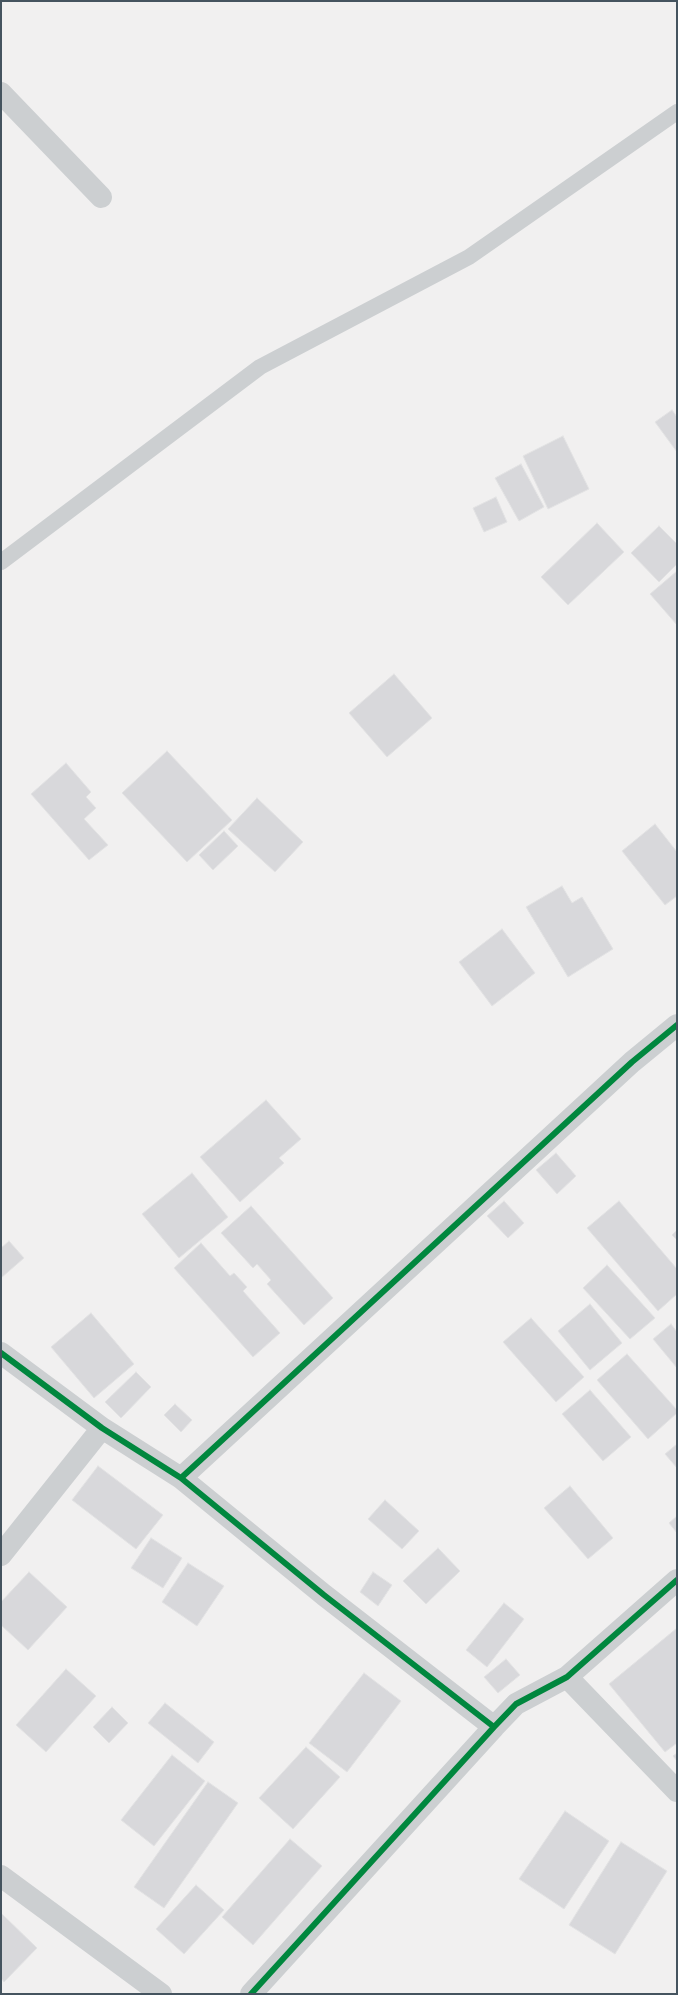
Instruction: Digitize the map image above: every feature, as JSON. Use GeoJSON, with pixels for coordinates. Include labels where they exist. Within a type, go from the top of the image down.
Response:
{"type":"FeatureCollection","features":[{"type":"Feature","properties":{"kind":"street"},"geometry":{"type":"LineString","coordinates":[[1,93],[101,197]]}},
{"type":"Feature","properties":{"kind":"street"},"geometry":{"type":"LineString","coordinates":[[181,1478],[632,1062],[677,1025]]}},
{"type":"Feature","properties":{"kind":"street"},"geometry":{"type":"LineString","coordinates":[[1,1353],[102,1428],[181,1478],[324,1595],[494,1727]]}},
{"type":"Feature","properties":{"kind":"street"},"geometry":{"type":"LineString","coordinates":[[1,1555],[102,1428]]}},
{"type":"Feature","properties":{"kind":"street"},"geometry":{"type":"LineString","coordinates":[[251,1994],[516,1704],[566,1677],[677,1580]]}},
{"type":"Feature","properties":{"kind":"street"},"geometry":{"type":"LineString","coordinates":[[566,1677],[677,1792]]}},
{"type":"Feature","properties":{"kind":"street"},"geometry":{"type":"LineString","coordinates":[[1,1876],[161,1994]]}},
{"type":"Feature","properties":{"kind":"lane"},"geometry":{"type":"LineString","coordinates":[[1,562],[260,367],[469,257],[677,112]]}},
{"type":"Feature","properties":{"kind":"building"},"geometry":{"type":"Polygon","coordinates":[[[672,410],[677,417],[677,452],[655,422],[672,410]]]}},
{"type":"Feature","properties":{"kind":"building"},"geometry":{"type":"Polygon","coordinates":[[[563,436],[589,489],[548,509],[523,456],[563,436]]]}},
{"type":"Feature","properties":{"kind":"building"},"geometry":{"type":"Polygon","coordinates":[[[521,464],[544,507],[519,521],[495,478],[521,464]]]}},
{"type":"Feature","properties":{"kind":"building"},"geometry":{"type":"Polygon","coordinates":[[[496,497],[507,522],[484,532],[473,508],[496,497]]]}},
{"type":"Feature","properties":{"kind":"building"},"geometry":{"type":"Polygon","coordinates":[[[597,523],[624,552],[568,605],[541,577],[597,523]]]}},
{"type":"Feature","properties":{"kind":"building"},"geometry":{"type":"Polygon","coordinates":[[[659,526],[677,544],[677,564],[659,582],[631,553],[659,526]]]}},
{"type":"Feature","properties":{"kind":"building"},"geometry":{"type":"Polygon","coordinates":[[[677,571],[677,625],[650,594],[677,571]]]}},
{"type":"Feature","properties":{"kind":"building"},"geometry":{"type":"Polygon","coordinates":[[[394,674],[432,718],[387,757],[349,713],[394,674]]]}},
{"type":"Feature","properties":{"kind":"building"},"geometry":{"type":"Polygon","coordinates":[[[167,751],[232,820],[187,862],[122,793],[167,751]]]}},
{"type":"Feature","properties":{"kind":"building"},"geometry":{"type":"Polygon","coordinates":[[[66,763],[91,792],[86,797],[96,808],[84,819],[108,845],[89,860],[31,794],[66,763]]]}},
{"type":"Feature","properties":{"kind":"building"},"geometry":{"type":"Polygon","coordinates":[[[257,798],[303,842],[275,872],[228,829],[257,798]]]}},
{"type":"Feature","properties":{"kind":"building"},"geometry":{"type":"Polygon","coordinates":[[[655,824],[677,852],[677,896],[665,905],[622,851],[655,824]]]}},
{"type":"Feature","properties":{"kind":"building"},"geometry":{"type":"Polygon","coordinates":[[[224,831],[238,846],[213,870],[199,855],[224,831]]]}},
{"type":"Feature","properties":{"kind":"building"},"geometry":{"type":"Polygon","coordinates":[[[562,886],[572,903],[582,897],[613,949],[568,977],[526,907],[562,886]]]}},
{"type":"Feature","properties":{"kind":"building"},"geometry":{"type":"Polygon","coordinates":[[[502,929],[535,973],[492,1006],[459,962],[502,929]]]}},
{"type":"Feature","properties":{"kind":"building"},"geometry":{"type":"Polygon","coordinates":[[[266,1100],[301,1139],[279,1158],[284,1163],[240,1202],[200,1157],[266,1100]]]}},
{"type":"Feature","properties":{"kind":"building"},"geometry":{"type":"Polygon","coordinates":[[[556,1153],[576,1176],[557,1194],[536,1170],[556,1153]]]}},
{"type":"Feature","properties":{"kind":"building"},"geometry":{"type":"Polygon","coordinates":[[[192,1173],[228,1217],[179,1258],[142,1214],[192,1173]]]}},
{"type":"Feature","properties":{"kind":"building"},"geometry":{"type":"Polygon","coordinates":[[[504,1201],[524,1223],[508,1238],[487,1216],[504,1201]]]}},
{"type":"Feature","properties":{"kind":"building"},"geometry":{"type":"Polygon","coordinates":[[[619,1201],[677,1269],[677,1294],[658,1311],[587,1228],[619,1201]]]}},
{"type":"Feature","properties":{"kind":"building"},"geometry":{"type":"Polygon","coordinates":[[[251,1206],[333,1298],[304,1325],[267,1284],[271,1280],[257,1264],[253,1268],[221,1233],[251,1206]]]}},
{"type":"Feature","properties":{"kind":"building"},"geometry":{"type":"Polygon","coordinates":[[[677,1230],[677,1240],[672,1235],[677,1230]]]}},
{"type":"Feature","properties":{"kind":"building"},"geometry":{"type":"Polygon","coordinates":[[[9,1241],[24,1258],[1,1278],[1,1248],[9,1241]]]}},
{"type":"Feature","properties":{"kind":"building"},"geometry":{"type":"Polygon","coordinates":[[[201,1243],[230,1276],[234,1273],[247,1287],[243,1291],[280,1333],[253,1357],[174,1268],[201,1243]]]}},
{"type":"Feature","properties":{"kind":"building"},"geometry":{"type":"Polygon","coordinates":[[[607,1265],[655,1318],[630,1339],[583,1288],[607,1265]]]}},
{"type":"Feature","properties":{"kind":"building"},"geometry":{"type":"Polygon","coordinates":[[[590,1304],[622,1343],[590,1370],[558,1331],[590,1304]]]}},
{"type":"Feature","properties":{"kind":"building"},"geometry":{"type":"Polygon","coordinates":[[[91,1313],[134,1364],[94,1398],[51,1347],[91,1313]]]}},
{"type":"Feature","properties":{"kind":"building"},"geometry":{"type":"Polygon","coordinates":[[[531,1318],[584,1377],[556,1402],[503,1342],[531,1318]]]}},
{"type":"Feature","properties":{"kind":"building"},"geometry":{"type":"Polygon","coordinates":[[[671,1324],[677,1332],[677,1368],[653,1339],[671,1324]]]}},
{"type":"Feature","properties":{"kind":"building"},"geometry":{"type":"Polygon","coordinates":[[[627,1354],[677,1410],[677,1413],[648,1439],[597,1380],[627,1354]]]}},
{"type":"Feature","properties":{"kind":"building"},"geometry":{"type":"Polygon","coordinates":[[[136,1372],[151,1387],[121,1418],[105,1402],[136,1372]]]}},
{"type":"Feature","properties":{"kind":"building"},"geometry":{"type":"Polygon","coordinates":[[[590,1390],[631,1437],[603,1461],[562,1414],[590,1390]]]}},
{"type":"Feature","properties":{"kind":"building"},"geometry":{"type":"Polygon","coordinates":[[[175,1404],[192,1420],[181,1432],[164,1415],[175,1404]]]}},
{"type":"Feature","properties":{"kind":"building"},"geometry":{"type":"Polygon","coordinates":[[[677,1444],[677,1468],[665,1454],[677,1444]]]}},
{"type":"Feature","properties":{"kind":"building"},"geometry":{"type":"Polygon","coordinates":[[[98,1466],[163,1515],[136,1549],[72,1500],[98,1466]]]}},
{"type":"Feature","properties":{"kind":"building"},"geometry":{"type":"Polygon","coordinates":[[[570,1486],[613,1538],[588,1559],[544,1508],[570,1486]]]}},
{"type":"Feature","properties":{"kind":"building"},"geometry":{"type":"Polygon","coordinates":[[[385,1500],[419,1531],[402,1549],[368,1519],[385,1500]]]}},
{"type":"Feature","properties":{"kind":"building"},"geometry":{"type":"Polygon","coordinates":[[[677,1516],[677,1533],[669,1523],[677,1516]]]}},
{"type":"Feature","properties":{"kind":"building"},"geometry":{"type":"Polygon","coordinates":[[[151,1538],[182,1558],[163,1588],[131,1568],[151,1538]]]}},
{"type":"Feature","properties":{"kind":"building"},"geometry":{"type":"Polygon","coordinates":[[[438,1548],[460,1571],[426,1604],[403,1581],[438,1548]]]}},
{"type":"Feature","properties":{"kind":"building"},"geometry":{"type":"Polygon","coordinates":[[[188,1563],[224,1586],[197,1626],[162,1602],[188,1563]]]}},
{"type":"Feature","properties":{"kind":"building"},"geometry":{"type":"Polygon","coordinates":[[[29,1572],[67,1607],[28,1650],[1,1625],[1,1602],[29,1572]]]}},
{"type":"Feature","properties":{"kind":"building"},"geometry":{"type":"Polygon","coordinates":[[[373,1572],[392,1585],[378,1606],[360,1592],[373,1572]]]}},
{"type":"Feature","properties":{"kind":"building"},"geometry":{"type":"Polygon","coordinates":[[[504,1603],[524,1619],[487,1667],[466,1650],[504,1603]]]}},
{"type":"Feature","properties":{"kind":"building"},"geometry":{"type":"Polygon","coordinates":[[[677,1628],[677,1743],[665,1752],[609,1684],[677,1628]]]}},
{"type":"Feature","properties":{"kind":"building"},"geometry":{"type":"Polygon","coordinates":[[[506,1659],[520,1675],[498,1693],[484,1677],[506,1659]]]}},
{"type":"Feature","properties":{"kind":"building"},"geometry":{"type":"Polygon","coordinates":[[[66,1669],[96,1696],[46,1752],[16,1725],[66,1669]]]}},
{"type":"Feature","properties":{"kind":"building"},"geometry":{"type":"Polygon","coordinates":[[[364,1673],[401,1701],[347,1772],[309,1743],[364,1673]]]}},
{"type":"Feature","properties":{"kind":"building"},"geometry":{"type":"Polygon","coordinates":[[[165,1703],[214,1742],[198,1763],[148,1723],[165,1703]]]}},
{"type":"Feature","properties":{"kind":"building"},"geometry":{"type":"Polygon","coordinates":[[[112,1707],[128,1723],[109,1743],[93,1727],[112,1707]]]}},
{"type":"Feature","properties":{"kind":"building"},"geometry":{"type":"Polygon","coordinates":[[[306,1747],[340,1777],[293,1829],[259,1798],[306,1747]]]}},
{"type":"Feature","properties":{"kind":"building"},"geometry":{"type":"Polygon","coordinates":[[[677,1753],[677,1761],[673,1756],[677,1753]]]}},
{"type":"Feature","properties":{"kind":"building"},"geometry":{"type":"Polygon","coordinates":[[[172,1755],[205,1781],[154,1846],[121,1820],[172,1755]]]}},
{"type":"Feature","properties":{"kind":"building"},"geometry":{"type":"Polygon","coordinates":[[[208,1782],[238,1803],[164,1908],[134,1887],[208,1782]]]}},
{"type":"Feature","properties":{"kind":"building"},"geometry":{"type":"Polygon","coordinates":[[[565,1811],[609,1841],[564,1909],[519,1879],[565,1811]]]}},
{"type":"Feature","properties":{"kind":"building"},"geometry":{"type":"Polygon","coordinates":[[[290,1839],[322,1866],[253,1945],[222,1917],[290,1839]]]}},
{"type":"Feature","properties":{"kind":"building"},"geometry":{"type":"Polygon","coordinates":[[[621,1842],[667,1871],[615,1954],[569,1925],[621,1842]]]}},
{"type":"Feature","properties":{"kind":"building"},"geometry":{"type":"Polygon","coordinates":[[[196,1885],[224,1910],[184,1954],[156,1929],[196,1885]]]}},
{"type":"Feature","properties":{"kind":"building"},"geometry":{"type":"Polygon","coordinates":[[[1,1913],[37,1948],[4,1982],[1,1978],[1,1913]]]}},
{"type":"Feature","properties":{"kind":"cycle path"},"geometry":{"type":"LineString","coordinates":[[181,1478],[632,1062],[677,1025]]}},
{"type":"Feature","properties":{"kind":"cycle path"},"geometry":{"type":"LineString","coordinates":[[1,1353],[102,1428],[181,1478],[324,1595],[494,1727],[516,1704],[567,1677],[677,1580]]}},
{"type":"Feature","properties":{"kind":"cycle path"},"geometry":{"type":"LineString","coordinates":[[251,1994],[494,1727]]}}]}
